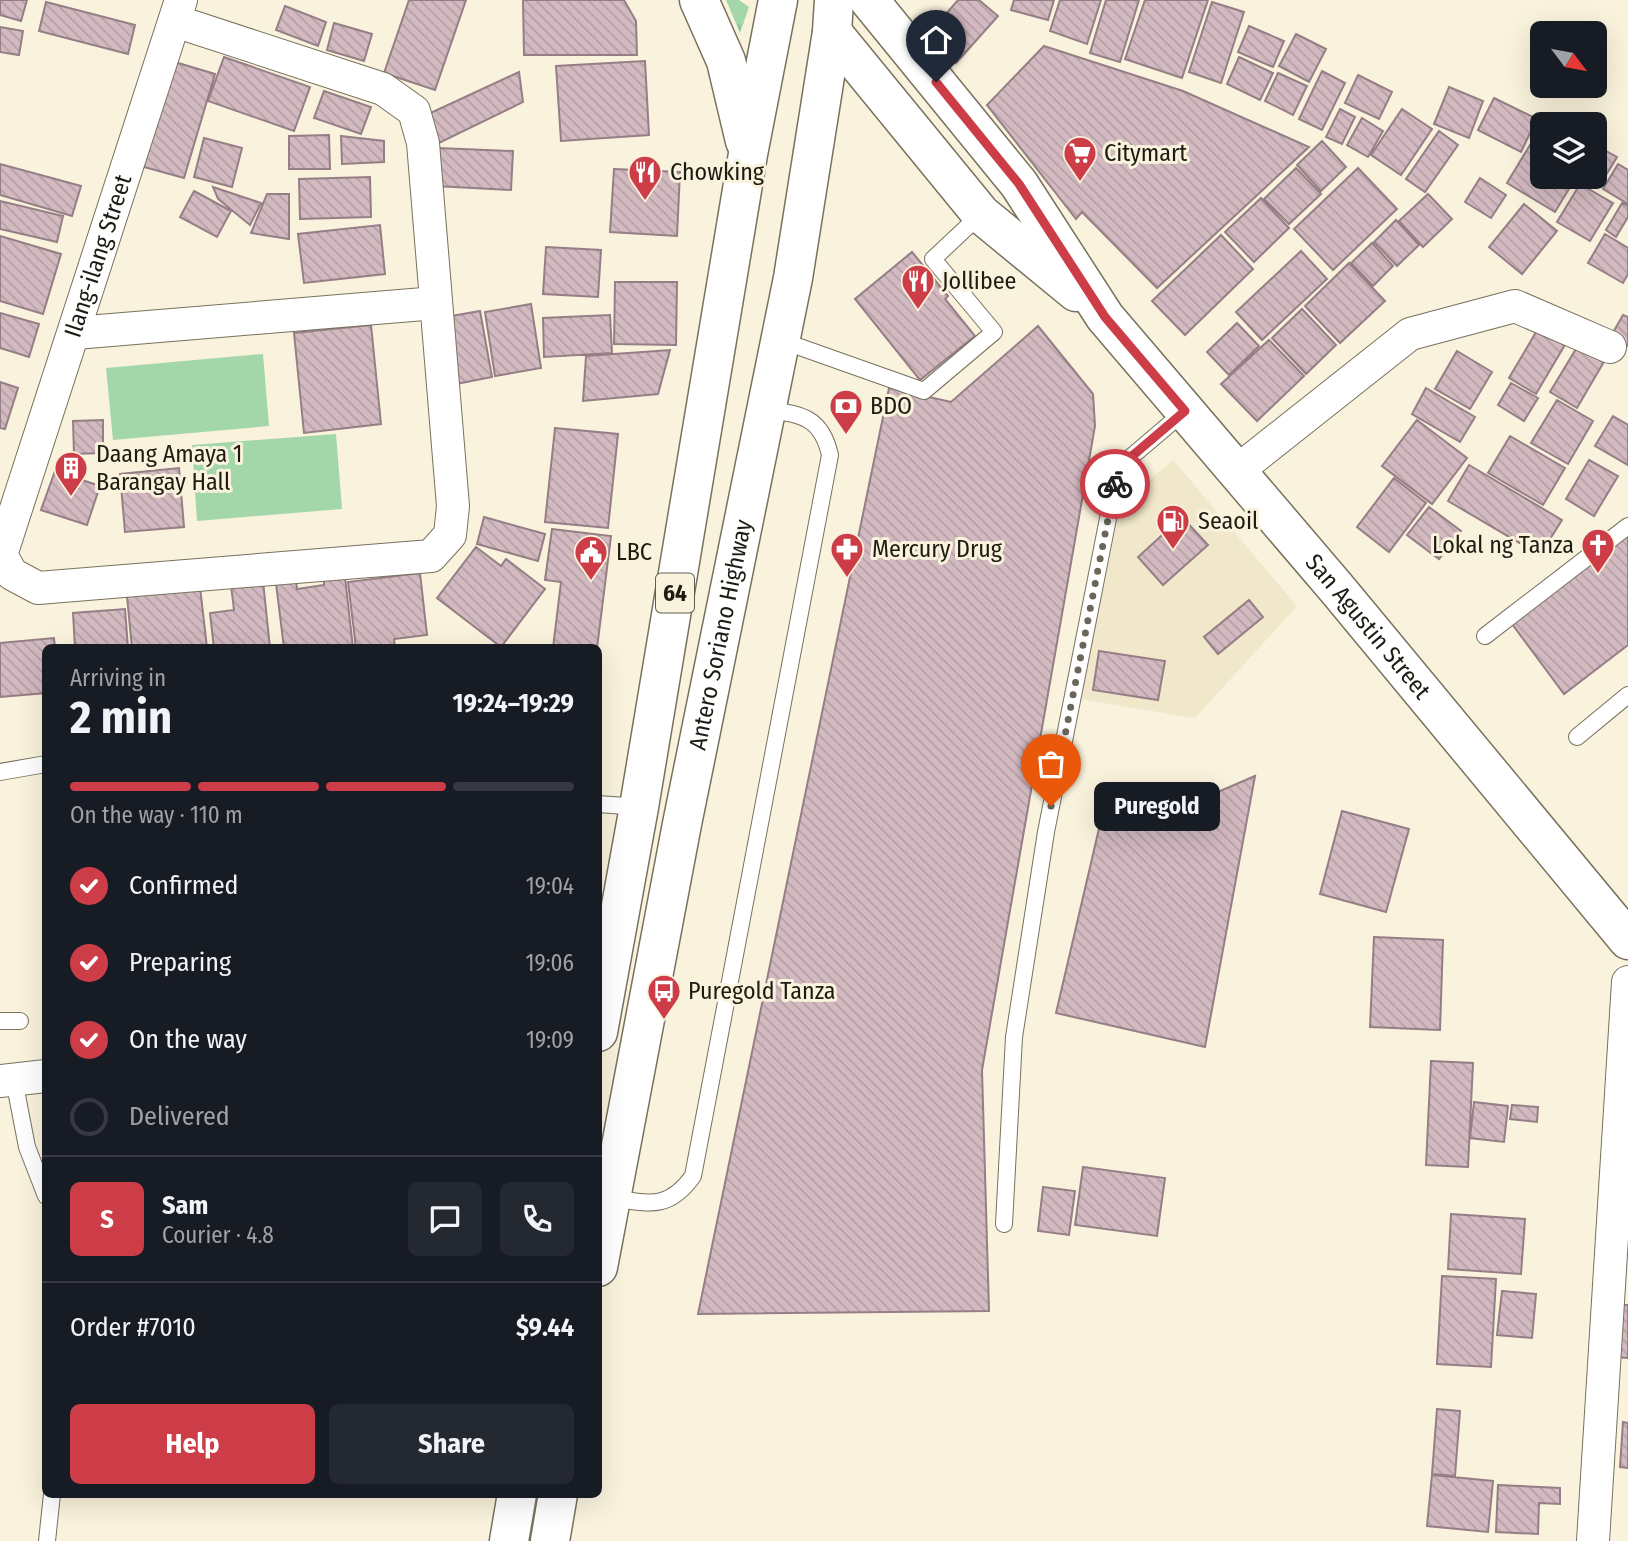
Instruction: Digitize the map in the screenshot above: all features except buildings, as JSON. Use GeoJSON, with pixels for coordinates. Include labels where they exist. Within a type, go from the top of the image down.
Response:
{"type":"FeatureCollection","features":[{"type":"Feature","properties":{"kind":"main road"},"geometry":{"type":"LineString","coordinates":[[699,0],[726,61],[748,154]]}},
{"type":"Feature","properties":{"kind":"main road","name":"Antero Soriano Highway"},"geometry":{"type":"LineString","coordinates":[[602,1007],[639,807],[748,154],[778,0]]}},
{"type":"Feature","properties":{"kind":"main road","name":"San Agustin Street"},"geometry":{"type":"LineString","coordinates":[[794,0],[833,16],[981,214],[1105,317]]}},
{"type":"Feature","properties":{"kind":"main road","name":"San Agustin Street"},"geometry":{"type":"LineString","coordinates":[[869,0],[1019,184],[1105,317],[1628,940]]}},
{"type":"Feature","properties":{"kind":"main road","name":"Antero Soriano Highway"},"geometry":{"type":"LineString","coordinates":[[602,1221],[604,1198],[646,1012],[780,340],[833,16]]}},
{"type":"Feature","properties":{"kind":"main road"},"geometry":{"type":"LineString","coordinates":[[509,1541],[516,1498]]}},
{"type":"Feature","properties":{"kind":"main road"},"geometry":{"type":"LineString","coordinates":[[550,1541],[557,1498]]}},
{"type":"Feature","properties":{"kind":"street"},"geometry":{"type":"LineString","coordinates":[[75,333],[436,303],[423,143],[414,111],[383,89],[178,10]]}},
{"type":"Feature","properties":{"kind":"street","name":"Ilang-ilang Street"},"geometry":{"type":"LineString","coordinates":[[178,10],[75,333],[9,508],[1,555],[12,574],[38,588],[431,556],[450,535],[453,506],[436,303]]}},
{"type":"Feature","properties":{"kind":"street"},"geometry":{"type":"LineString","coordinates":[[1237,471],[1410,334],[1515,306],[1610,347]]}},
{"type":"Feature","properties":{"kind":"street"},"geometry":{"type":"LineString","coordinates":[[1593,1541],[1628,982]]}},
{"type":"Feature","properties":{"kind":"street"},"geometry":{"type":"LineString","coordinates":[[602,1018],[646,1012]]}},
{"type":"Feature","properties":{"kind":"street"},"geometry":{"type":"LineString","coordinates":[[7,1081],[42,1077]]}},
{"type":"Feature","properties":{"kind":"lane"},"geometry":{"type":"LineString","coordinates":[[780,340],[924,391],[994,332],[933,259],[981,214]]}},
{"type":"Feature","properties":{"kind":"lane"},"geometry":{"type":"LineString","coordinates":[[604,1198],[656,1204],[683,1190],[693,1176],[830,455],[826,437],[814,423],[802,415],[766,409]]}},
{"type":"Feature","properties":{"kind":"lane"},"geometry":{"type":"LineString","coordinates":[[1004,1224],[1014,1037],[1046,832],[1118,468],[1185,411]]}},
{"type":"Feature","properties":{"kind":"lane"},"geometry":{"type":"LineString","coordinates":[[1485,636],[1628,526]]}},
{"type":"Feature","properties":{"kind":"lane"},"geometry":{"type":"LineString","coordinates":[[1577,737],[1628,695]]}},
{"type":"Feature","properties":{"kind":"lane"},"geometry":{"type":"LineString","coordinates":[[0,772],[42,765]]}},
{"type":"Feature","properties":{"kind":"lane"},"geometry":{"type":"LineString","coordinates":[[602,804],[639,807]]}},
{"type":"Feature","properties":{"kind":"lane"},"geometry":{"type":"LineString","coordinates":[[0,1021],[20,1021]]}},
{"type":"Feature","properties":{"kind":"lane"},"geometry":{"type":"LineString","coordinates":[[7,1081],[42,1186]]}},
{"type":"Feature","properties":{"kind":"lane"},"geometry":{"type":"LineString","coordinates":[[47,1541],[52,1498]]}},
{"type":"Feature","properties":{"kind":"shaded area"},"geometry":{"type":"Polygon","coordinates":[[[1173,460],[1297,606],[1195,718],[1080,699],[1121,504],[1173,460]]]}},
{"type":"Feature","properties":{"kind":"green space"},"geometry":{"type":"Polygon","coordinates":[[[726,0],[739,0],[749,7],[740,33],[726,0]]]}},
{"type":"Feature","properties":{"kind":"green space"},"geometry":{"type":"Polygon","coordinates":[[[263,354],[269,426],[113,440],[106,368],[263,354]]]}},
{"type":"Feature","properties":{"kind":"green space"},"geometry":{"type":"Polygon","coordinates":[[[336,434],[342,509],[197,521],[192,445],[336,434]]]}},
{"type":"Feature","properties":{"kind":"way so far"},"geometry":{"type":"LineString","coordinates":[[1051,806],[1115,484]]}},
{"type":"Feature","properties":{"kind":"place","name":"Citymart"},"geometry":{"type":"Point","coordinates":[1080,183]}},
{"type":"Feature","properties":{"kind":"place","name":"Chowking"},"geometry":{"type":"Point","coordinates":[645,202]}},
{"type":"Feature","properties":{"kind":"place","name":"Jollibee"},"geometry":{"type":"Point","coordinates":[918,311]}},
{"type":"Feature","properties":{"kind":"place","name":"BDO"},"geometry":{"type":"Point","coordinates":[846,436]}},
{"type":"Feature","properties":{"kind":"place","name":"Daang Amaya 1 Barangay Hall"},"geometry":{"type":"Point","coordinates":[71,498]}},
{"type":"Feature","properties":{"kind":"place","name":"Seaoil"},"geometry":{"type":"Point","coordinates":[1173,551]}},
{"type":"Feature","properties":{"kind":"place","name":"Lokal ng Tanza"},"geometry":{"type":"Point","coordinates":[1598,575]}},
{"type":"Feature","properties":{"kind":"place","name":"Mercury Drug"},"geometry":{"type":"Point","coordinates":[847,579]}},
{"type":"Feature","properties":{"kind":"place","name":"LBC"},"geometry":{"type":"Point","coordinates":[591,582]}},
{"type":"Feature","properties":{"kind":"place","name":"Puregold"},"geometry":{"type":"Point","coordinates":[1051,806]}},
{"type":"Feature","properties":{"kind":"place","name":"Puregold Tanza"},"geometry":{"type":"Point","coordinates":[664,1021]}},
{"type":"Feature","properties":{"kind":"route"},"geometry":{"type":"LineString","coordinates":[[936,82],[1019,184],[1105,317],[1185,411],[1118,468],[1115,484]]}}]}
